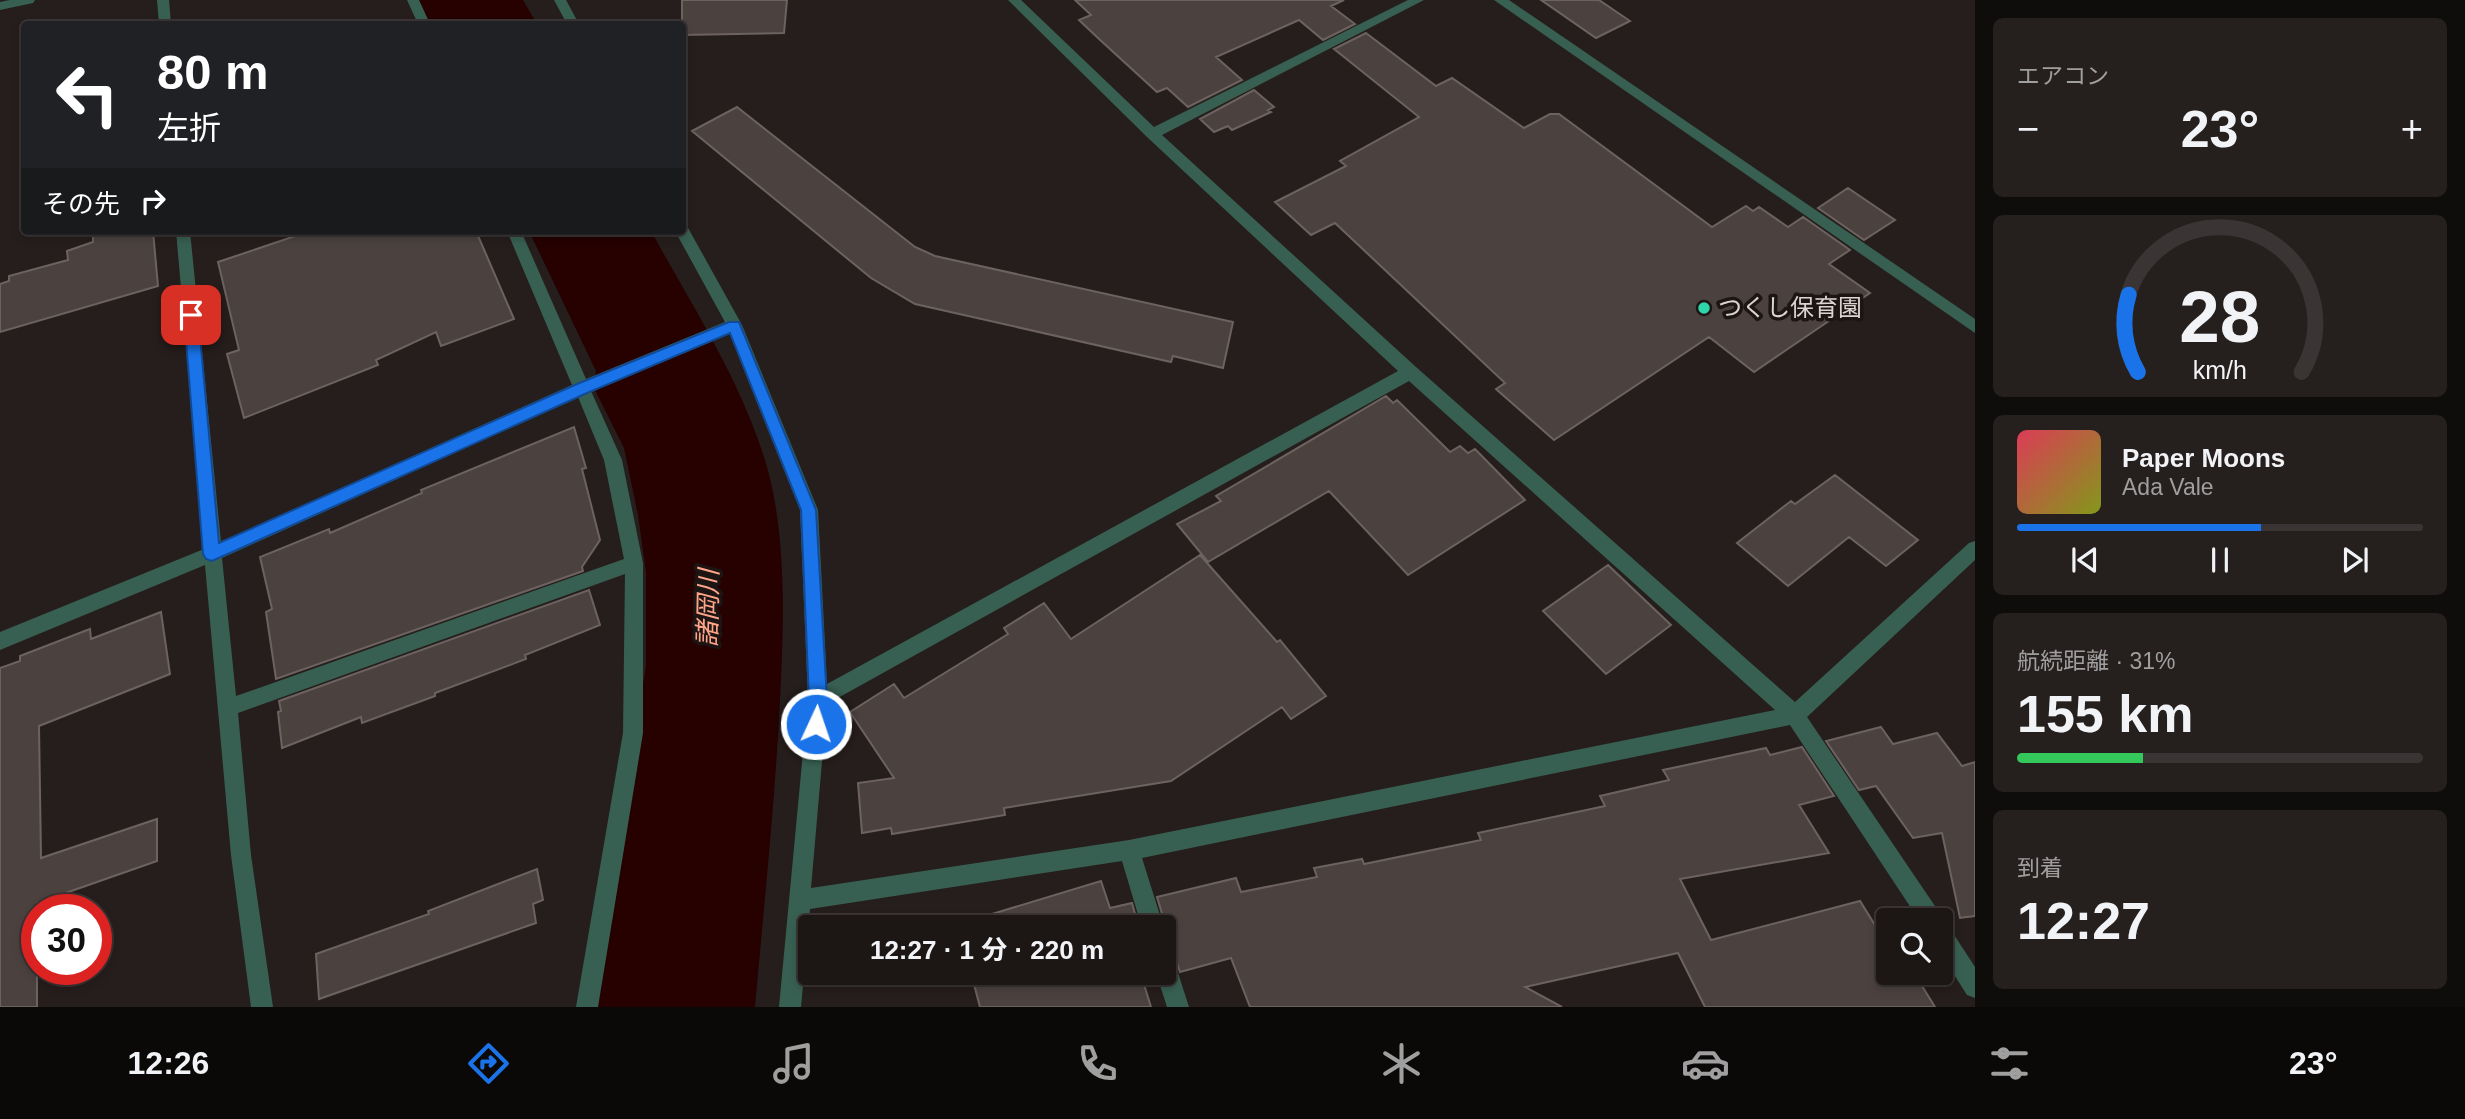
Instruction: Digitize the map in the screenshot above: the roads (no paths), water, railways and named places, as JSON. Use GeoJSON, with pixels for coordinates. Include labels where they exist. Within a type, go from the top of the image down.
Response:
{"type":"FeatureCollection","features":[{"type":"Feature","properties":{"kind":"street"},"geometry":{"type":"LineString","coordinates":[[0,6],[29,0]]}},
{"type":"Feature","properties":{"kind":"street"},"geometry":{"type":"LineString","coordinates":[[163,0],[165,21]]}},
{"type":"Feature","properties":{"kind":"street"},"geometry":{"type":"LineString","coordinates":[[413,0],[423,21]]}},
{"type":"Feature","properties":{"kind":"street"},"geometry":{"type":"LineString","coordinates":[[560,0],[571,21]]}},
{"type":"Feature","properties":{"kind":"street"},"geometry":{"type":"LineString","coordinates":[[1014,0],[1152,134],[1410,372],[1795,715],[1923,908]]}},
{"type":"Feature","properties":{"kind":"street"},"geometry":{"type":"LineString","coordinates":[[1152,134],[1418,0]]}},
{"type":"Feature","properties":{"kind":"street"},"geometry":{"type":"LineString","coordinates":[[1500,0],[1975,327]]}},
{"type":"Feature","properties":{"kind":"street"},"geometry":{"type":"LineString","coordinates":[[183,235],[241,855],[262,1007]]}},
{"type":"Feature","properties":{"kind":"street"},"geometry":{"type":"LineString","coordinates":[[516,235],[613,460],[634,563],[633,733],[587,1007]]}},
{"type":"Feature","properties":{"kind":"street"},"geometry":{"type":"LineString","coordinates":[[685,235],[734,326],[808,510],[818,699],[790,1007]]}},
{"type":"Feature","properties":{"kind":"street"},"geometry":{"type":"LineString","coordinates":[[0,641],[212,554],[582,388],[734,326]]}},
{"type":"Feature","properties":{"kind":"street"},"geometry":{"type":"LineString","coordinates":[[818,699],[1410,372]]}},
{"type":"Feature","properties":{"kind":"street"},"geometry":{"type":"LineString","coordinates":[[800,900],[1129,850],[1795,715],[1975,550]]}},
{"type":"Feature","properties":{"kind":"street"},"geometry":{"type":"LineString","coordinates":[[227,708],[634,563]]}},
{"type":"Feature","properties":{"kind":"street"},"geometry":{"type":"LineString","coordinates":[[1129,850],[1149,915]]}},
{"type":"Feature","properties":{"kind":"street"},"geometry":{"type":"LineString","coordinates":[[1953,953],[1975,987]]}},
{"type":"Feature","properties":{"kind":"street"},"geometry":{"type":"LineString","coordinates":[[1171,985],[1178,1007]]}},
{"type":"Feature","properties":{"kind":"water"},"geometry":{"type":"Polygon","coordinates":[[[419,0],[523,0],[535,21],[429,21],[419,0]]]}},
{"type":"Feature","properties":{"kind":"water","name":"諸岡川"},"geometry":{"type":"Polygon","coordinates":[[[531,235],[653,235],[711,337],[738,392],[770,477],[780,540],[783,638],[775,777],[755,1007],[595,1007],[646,665],[646,572],[638,515],[624,448],[594,388],[596,371],[531,235]]]}},
{"type":"Feature","properties":{"kind":"place","name":"つくし保育園"},"geometry":{"type":"Point","coordinates":[1704,308]}}]}
